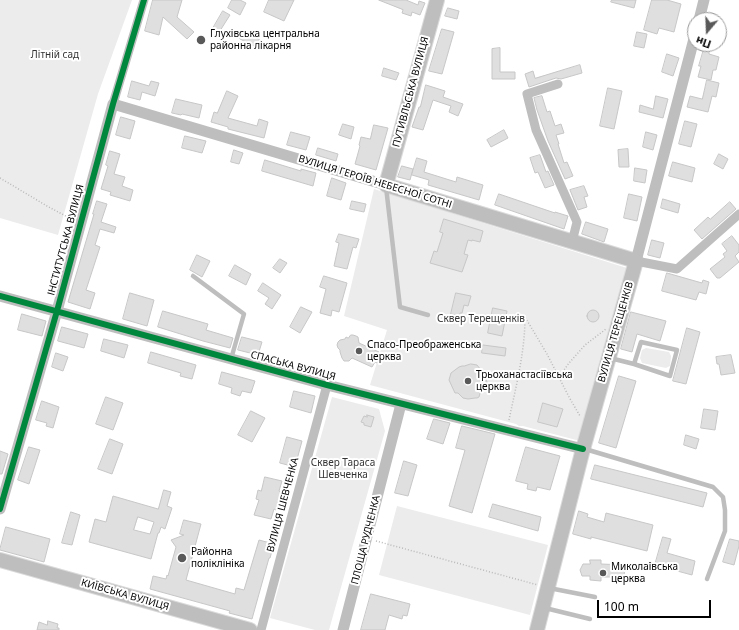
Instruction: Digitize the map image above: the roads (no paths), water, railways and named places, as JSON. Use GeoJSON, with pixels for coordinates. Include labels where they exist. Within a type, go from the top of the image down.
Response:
{"type":"FeatureCollection","features":[{"type":"Feature","properties":{"kind":"main road","name":"ПУТИВЛЬСЬКА ВУЛИЦЯ"},"geometry":{"type":"LineString","coordinates":[[386,185],[437,0]]}},
{"type":"Feature","properties":{"kind":"main road","name":"ВУЛИЦЯ ГЕРОЇВ НЕБЕСНОЇ СОТНІ"},"geometry":{"type":"LineString","coordinates":[[386,185],[636,261]]}},
{"type":"Feature","properties":{"kind":"main road","name":"ВУЛИЦЯ ТЕРЕЩЕНКІВ"},"geometry":{"type":"LineString","coordinates":[[537,630],[583,449],[636,261]]}},
{"type":"Feature","properties":{"kind":"main road","name":"КИЇВСЬКА ВУЛИЦЯ"},"geometry":{"type":"LineString","coordinates":[[0,560],[250,630]]}},
{"type":"Feature","properties":{"kind":"street","name":"ІНСТИТУТСЬКА ВУЛИЦЯ"},"geometry":{"type":"LineString","coordinates":[[0,509],[57,311],[113,104],[144,0]]}},
{"type":"Feature","properties":{"kind":"street"},"geometry":{"type":"LineString","coordinates":[[701,12],[704,0]]}},
{"type":"Feature","properties":{"kind":"street","name":"ВУЛИЦЯ ТЕРЕЩЕНКІВ"},"geometry":{"type":"LineString","coordinates":[[636,261],[690,52]]}},
{"type":"Feature","properties":{"kind":"street"},"geometry":{"type":"LineString","coordinates":[[558,84],[527,94],[536,130],[577,222],[572,242]]}},
{"type":"Feature","properties":{"kind":"street","name":"ВУЛИЦЯ ГЕРОЇВ НЕБЕСНОЇ СОТНІ"},"geometry":{"type":"LineString","coordinates":[[113,104],[386,185]]}},
{"type":"Feature","properties":{"kind":"street"},"geometry":{"type":"LineString","coordinates":[[636,261],[677,269],[739,214]]}},
{"type":"Feature","properties":{"kind":"street","name":"СПАСЬКА ВУЛИЦЯ"},"geometry":{"type":"LineString","coordinates":[[0,296],[327,385],[583,449]]}},
{"type":"Feature","properties":{"kind":"street","name":"ВУЛИЦЯ ШЕВЧЕНКА"},"geometry":{"type":"LineString","coordinates":[[261,630],[327,385]]}},
{"type":"Feature","properties":{"kind":"street","name":"ПЛОЩА РУДЧЕНКА"},"geometry":{"type":"LineString","coordinates":[[343,630],[400,404]]}},
{"type":"Feature","properties":{"kind":"lane"},"geometry":{"type":"LineString","coordinates":[[386,185],[400,307],[428,315]]}},
{"type":"Feature","properties":{"kind":"lane"},"geometry":{"type":"LineString","coordinates":[[193,276],[244,314],[231,359]]}},
{"type":"Feature","properties":{"kind":"lane"},"geometry":{"type":"LineString","coordinates":[[608,358],[634,364],[670,376],[677,350],[641,342],[634,364]]}},
{"type":"Feature","properties":{"kind":"lane"},"geometry":{"type":"LineString","coordinates":[[583,449],[713,487],[723,496],[726,510],[724,531],[707,579]]}},
{"type":"Feature","properties":{"kind":"lane"},"geometry":{"type":"LineString","coordinates":[[548,587],[595,597]]}},
{"type":"Feature","properties":{"kind":"lane"},"geometry":{"type":"LineString","coordinates":[[543,608],[590,619]]}},
{"type":"Feature","properties":{"kind":"place","name":"Глухівська центральна районна лікарня"},"geometry":{"type":"Point","coordinates":[201,40]}},
{"type":"Feature","properties":{"kind":"place","name":"Спасо-Преображенська церква"},"geometry":{"type":"Point","coordinates":[359,351]}},
{"type":"Feature","properties":{"kind":"place","name":"Трьоханастасіївська церква"},"geometry":{"type":"Point","coordinates":[468,381]}},
{"type":"Feature","properties":{"kind":"place","name":"Районна поліклініка"},"geometry":{"type":"Point","coordinates":[182,558]}},
{"type":"Feature","properties":{"kind":"place","name":"Миколаївська церква"},"geometry":{"type":"Point","coordinates":[603,573]}},
{"type":"Feature","properties":{"kind":"park label","name":"Літній сад"},"geometry":{"type":"Point","coordinates":[55,55]}},
{"type":"Feature","properties":{"kind":"park label","name":"Сквер Терещенків"},"geometry":{"type":"Point","coordinates":[481,319]}},
{"type":"Feature","properties":{"kind":"park label","name":"Сквер Тараса Шевченка"},"geometry":{"type":"Point","coordinates":[343,468]}}]}
